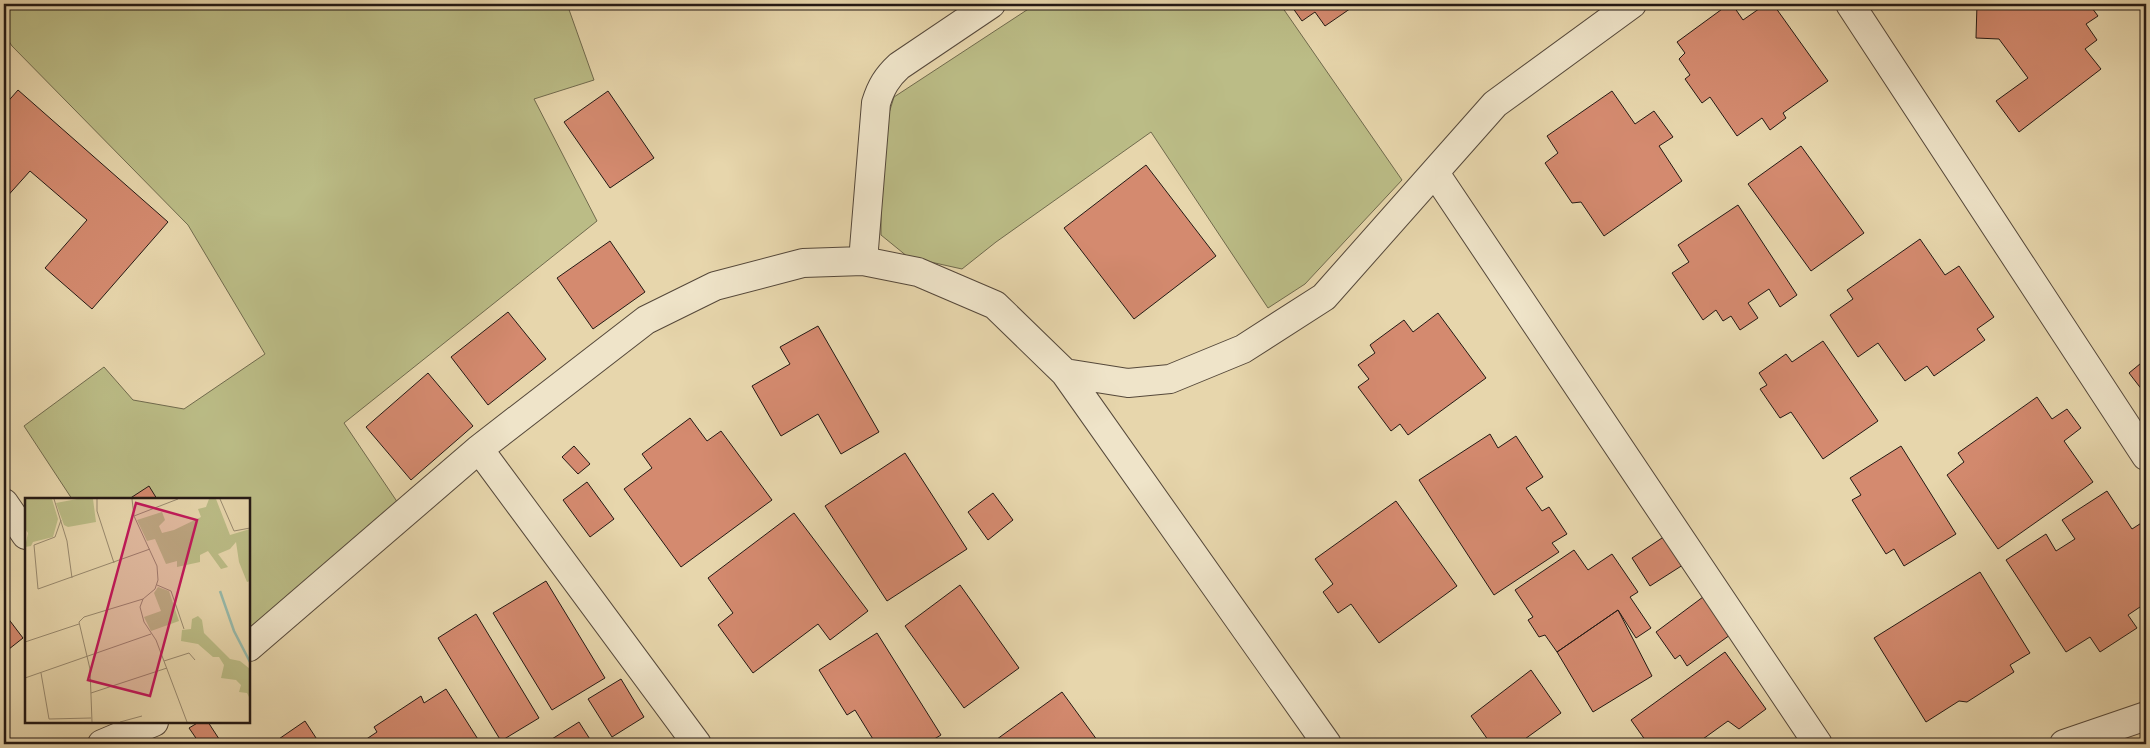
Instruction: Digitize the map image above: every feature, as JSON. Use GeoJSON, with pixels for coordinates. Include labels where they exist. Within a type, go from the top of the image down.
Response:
{"type":"FeatureCollection","features":[{"type":"Feature","properties":{"kind":"street"},"geometry":{"type":"LineString","coordinates":[[863,261],[876,103],[881,88],[887,77],[899,66],[991,4]]}},
{"type":"Feature","properties":{"kind":"street"},"geometry":{"type":"LineString","coordinates":[[1065,373],[1128,383],[1170,379],[1243,349],[1324,298],[1495,104],[1632,4]]}},
{"type":"Feature","properties":{"kind":"street"},"geometry":{"type":"LineString","coordinates":[[1850,4],[2146,456]]}},
{"type":"Feature","properties":{"kind":"street"},"geometry":{"type":"LineString","coordinates":[[1435,173],[1818,744]]}},
{"type":"Feature","properties":{"kind":"street"},"geometry":{"type":"LineString","coordinates":[[250,646],[479,449],[646,320],[715,286],[803,263],[863,261],[918,272],[994,305],[1065,373],[1327,744]]}},
{"type":"Feature","properties":{"kind":"street"},"geometry":{"type":"LineString","coordinates":[[479,449],[697,744]]}},
{"type":"Feature","properties":{"kind":"street"},"geometry":{"type":"LineString","coordinates":[[4,502],[25,534]]}},
{"type":"Feature","properties":{"kind":"street"},"geometry":{"type":"LineString","coordinates":[[2064,744],[2146,716]]}},
{"type":"Feature","properties":{"kind":"street"},"geometry":{"type":"LineString","coordinates":[[102,744],[151,723]]}},
{"type":"Feature","properties":{"kind":"green space"},"geometry":{"type":"Polygon","coordinates":[[[4,4],[567,4],[594,80],[534,99],[597,221],[344,423],[400,506],[250,627],[250,498],[71,498],[24,426],[104,367],[133,400],[184,409],[265,354],[188,225],[12,46],[4,34],[4,4]]]}},
{"type":"Feature","properties":{"kind":"green space"},"geometry":{"type":"Polygon","coordinates":[[[1036,4],[1280,4],[1402,180],[1305,284],[1268,308],[1151,132],[996,242],[962,269],[908,257],[881,235],[881,139],[894,97],[1036,4]]]}},
{"type":"Feature","properties":{"kind":"building"},"geometry":{"type":"Polygon","coordinates":[[[1290,4],[1357,4],[1325,26],[1315,12],[1302,21],[1290,4]]]}},
{"type":"Feature","properties":{"kind":"building"},"geometry":{"type":"Polygon","coordinates":[[[1729,4],[1732,4],[1743,20],[1766,4],[1773,4],[1828,81],[1783,113],[1786,118],[1770,130],[1762,118],[1737,136],[1710,97],[1702,103],[1685,79],[1690,75],[1679,59],[1685,53],[1677,42],[1729,4]]]}},
{"type":"Feature","properties":{"kind":"building"},"geometry":{"type":"Polygon","coordinates":[[[1977,4],[2089,4],[2098,16],[2086,24],[2097,40],[2085,49],[2101,69],[2019,132],[1996,101],[2028,78],[1999,39],[1976,38],[1977,4]]]}},
{"type":"Feature","properties":{"kind":"building"},"geometry":{"type":"Polygon","coordinates":[[[18,90],[168,222],[92,309],[45,268],[87,220],[30,171],[4,200],[4,106],[18,90]]]}},
{"type":"Feature","properties":{"kind":"building"},"geometry":{"type":"Polygon","coordinates":[[[608,91],[654,158],[610,188],[564,122],[608,91]]]}},
{"type":"Feature","properties":{"kind":"building"},"geometry":{"type":"Polygon","coordinates":[[[1612,91],[1635,124],[1654,111],[1673,137],[1659,146],[1682,181],[1604,236],[1581,202],[1572,203],[1545,163],[1558,153],[1547,136],[1612,91]]]}},
{"type":"Feature","properties":{"kind":"building"},"geometry":{"type":"Polygon","coordinates":[[[1801,146],[1864,233],[1811,271],[1748,184],[1801,146]]]}},
{"type":"Feature","properties":{"kind":"building"},"geometry":{"type":"Polygon","coordinates":[[[1146,165],[1216,256],[1134,319],[1064,228],[1146,165]]]}},
{"type":"Feature","properties":{"kind":"building"},"geometry":{"type":"Polygon","coordinates":[[[1738,205],[1797,295],[1780,307],[1769,289],[1748,303],[1758,318],[1740,330],[1731,316],[1723,321],[1716,310],[1703,320],[1672,273],[1689,262],[1678,245],[1738,205]]]}},
{"type":"Feature","properties":{"kind":"building"},"geometry":{"type":"Polygon","coordinates":[[[1920,239],[1945,275],[1959,266],[1994,317],[1977,329],[1985,340],[1934,376],[1927,366],[1905,381],[1878,343],[1858,357],[1830,315],[1853,299],[1847,290],[1920,239]]]}},
{"type":"Feature","properties":{"kind":"building"},"geometry":{"type":"Polygon","coordinates":[[[610,241],[645,292],[593,329],[557,278],[610,241]]]}},
{"type":"Feature","properties":{"kind":"building"},"geometry":{"type":"Polygon","coordinates":[[[508,312],[546,359],[488,405],[451,357],[508,312]]]}},
{"type":"Feature","properties":{"kind":"building"},"geometry":{"type":"Polygon","coordinates":[[[1438,313],[1486,378],[1408,435],[1400,424],[1391,431],[1358,387],[1369,379],[1358,365],[1375,353],[1370,345],[1404,320],[1413,332],[1438,313]]]}},
{"type":"Feature","properties":{"kind":"building"},"geometry":{"type":"Polygon","coordinates":[[[818,326],[879,432],[841,454],[818,414],[781,436],[752,386],[790,364],[780,347],[818,326]]]}},
{"type":"Feature","properties":{"kind":"building"},"geometry":{"type":"Polygon","coordinates":[[[1823,341],[1878,421],[1823,459],[1791,412],[1780,418],[1760,389],[1767,385],[1759,373],[1786,354],[1792,362],[1823,341]]]}},
{"type":"Feature","properties":{"kind":"building"},"geometry":{"type":"Polygon","coordinates":[[[2146,359],[2146,395],[2129,373],[2146,359]]]}},
{"type":"Feature","properties":{"kind":"building"},"geometry":{"type":"Polygon","coordinates":[[[428,373],[473,426],[411,480],[366,427],[428,373]]]}},
{"type":"Feature","properties":{"kind":"building"},"geometry":{"type":"Polygon","coordinates":[[[2037,397],[2052,419],[2067,409],[2081,428],[2064,441],[2093,482],[1998,549],[1947,475],[1964,462],[1958,453],[2037,397]]]}},
{"type":"Feature","properties":{"kind":"building"},"geometry":{"type":"Polygon","coordinates":[[[690,418],[707,441],[721,431],[772,500],[681,567],[624,489],[652,468],[642,454],[690,418]]]}},
{"type":"Feature","properties":{"kind":"building"},"geometry":{"type":"Polygon","coordinates":[[[1490,434],[1498,448],[1516,436],[1543,477],[1526,488],[1542,511],[1549,507],[1567,534],[1552,543],[1559,552],[1494,595],[1419,480],[1490,434]]]}},
{"type":"Feature","properties":{"kind":"building"},"geometry":{"type":"Polygon","coordinates":[[[574,446],[590,464],[578,474],[562,457],[574,446]]]}},
{"type":"Feature","properties":{"kind":"building"},"geometry":{"type":"Polygon","coordinates":[[[1901,446],[1956,534],[1904,566],[1894,549],[1886,554],[1852,500],[1861,495],[1850,478],[1901,446]]]}},
{"type":"Feature","properties":{"kind":"building"},"geometry":{"type":"Polygon","coordinates":[[[905,453],[967,549],[887,601],[825,506],[905,453]]]}},
{"type":"Feature","properties":{"kind":"building"},"geometry":{"type":"Polygon","coordinates":[[[587,482],[614,519],[590,537],[563,500],[587,482]]]}},
{"type":"Feature","properties":{"kind":"building"},"geometry":{"type":"Polygon","coordinates":[[[149,486],[156,498],[131,498],[149,486]]]}},
{"type":"Feature","properties":{"kind":"building"},"geometry":{"type":"Polygon","coordinates":[[[2107,491],[2132,529],[2146,520],[2146,603],[2128,615],[2137,628],[2100,652],[2090,637],[2066,652],[2006,560],[2046,534],[2056,551],[2075,539],[2062,520],[2107,491]]]}},
{"type":"Feature","properties":{"kind":"building"},"geometry":{"type":"Polygon","coordinates":[[[993,493],[1013,520],[988,540],[968,512],[993,493]]]}},
{"type":"Feature","properties":{"kind":"building"},"geometry":{"type":"Polygon","coordinates":[[[1396,501],[1457,586],[1379,643],[1351,604],[1338,613],[1323,592],[1333,584],[1315,559],[1396,501]]]}},
{"type":"Feature","properties":{"kind":"building"},"geometry":{"type":"Polygon","coordinates":[[[794,513],[868,611],[830,640],[818,624],[753,673],[718,625],[733,613],[708,578],[794,513]]]}},
{"type":"Feature","properties":{"kind":"building"},"geometry":{"type":"Polygon","coordinates":[[[1668,534],[1686,563],[1650,586],[1632,558],[1668,534]]]}},
{"type":"Feature","properties":{"kind":"building"},"geometry":{"type":"Polygon","coordinates":[[[1574,550],[1588,570],[1612,554],[1638,592],[1630,597],[1651,628],[1636,638],[1618,610],[1557,652],[1545,635],[1539,637],[1528,620],[1533,617],[1515,590],[1574,550]]]}},
{"type":"Feature","properties":{"kind":"building"},"geometry":{"type":"Polygon","coordinates":[[[1980,572],[2030,653],[2010,665],[2014,672],[1967,702],[1959,701],[1926,722],[1874,638],[1980,572]]]}},
{"type":"Feature","properties":{"kind":"building"},"geometry":{"type":"Polygon","coordinates":[[[546,581],[605,678],[552,710],[493,613],[546,581]]]}},
{"type":"Feature","properties":{"kind":"building"},"geometry":{"type":"Polygon","coordinates":[[[960,585],[1019,668],[964,708],[905,626],[960,585]]]}},
{"type":"Feature","properties":{"kind":"building"},"geometry":{"type":"Polygon","coordinates":[[[1703,597],[1730,635],[1687,666],[1680,655],[1675,659],[1656,632],[1703,597]]]}},
{"type":"Feature","properties":{"kind":"building"},"geometry":{"type":"Polygon","coordinates":[[[1618,610],[1652,676],[1593,712],[1557,652],[1618,610]]]}},
{"type":"Feature","properties":{"kind":"building"},"geometry":{"type":"Polygon","coordinates":[[[4,613],[23,638],[4,653],[4,613]]]}},
{"type":"Feature","properties":{"kind":"building"},"geometry":{"type":"Polygon","coordinates":[[[476,614],[539,718],[501,741],[438,638],[476,614]]]}},
{"type":"Feature","properties":{"kind":"building"},"geometry":{"type":"Polygon","coordinates":[[[877,633],[941,735],[926,744],[876,744],[855,710],[847,715],[819,670],[877,633]]]}},
{"type":"Feature","properties":{"kind":"building"},"geometry":{"type":"Polygon","coordinates":[[[1725,652],[1766,709],[1739,729],[1728,721],[1696,744],[1648,744],[1631,720],[1725,652]]]}},
{"type":"Feature","properties":{"kind":"building"},"geometry":{"type":"Polygon","coordinates":[[[1531,670],[1561,713],[1518,744],[1491,744],[1471,716],[1531,670]]]}},
{"type":"Feature","properties":{"kind":"building"},"geometry":{"type":"Polygon","coordinates":[[[621,679],[644,717],[612,737],[588,699],[621,679]]]}},
{"type":"Feature","properties":{"kind":"building"},"geometry":{"type":"Polygon","coordinates":[[[446,689],[481,744],[359,744],[377,732],[374,727],[421,696],[424,703],[446,689]]]}},
{"type":"Feature","properties":{"kind":"building"},"geometry":{"type":"Polygon","coordinates":[[[1062,692],[1100,744],[995,744],[993,742],[1062,692]]]}},
{"type":"Feature","properties":{"kind":"building"},"geometry":{"type":"Polygon","coordinates":[[[305,721],[320,744],[273,743],[305,721]]]}},
{"type":"Feature","properties":{"kind":"building"},"geometry":{"type":"Polygon","coordinates":[[[579,722],[593,744],[544,744],[579,722]]]}},
{"type":"Feature","properties":{"kind":"building"},"geometry":{"type":"Polygon","coordinates":[[[197,723],[209,723],[221,742],[218,744],[200,744],[189,728],[197,723]]]}}]}
